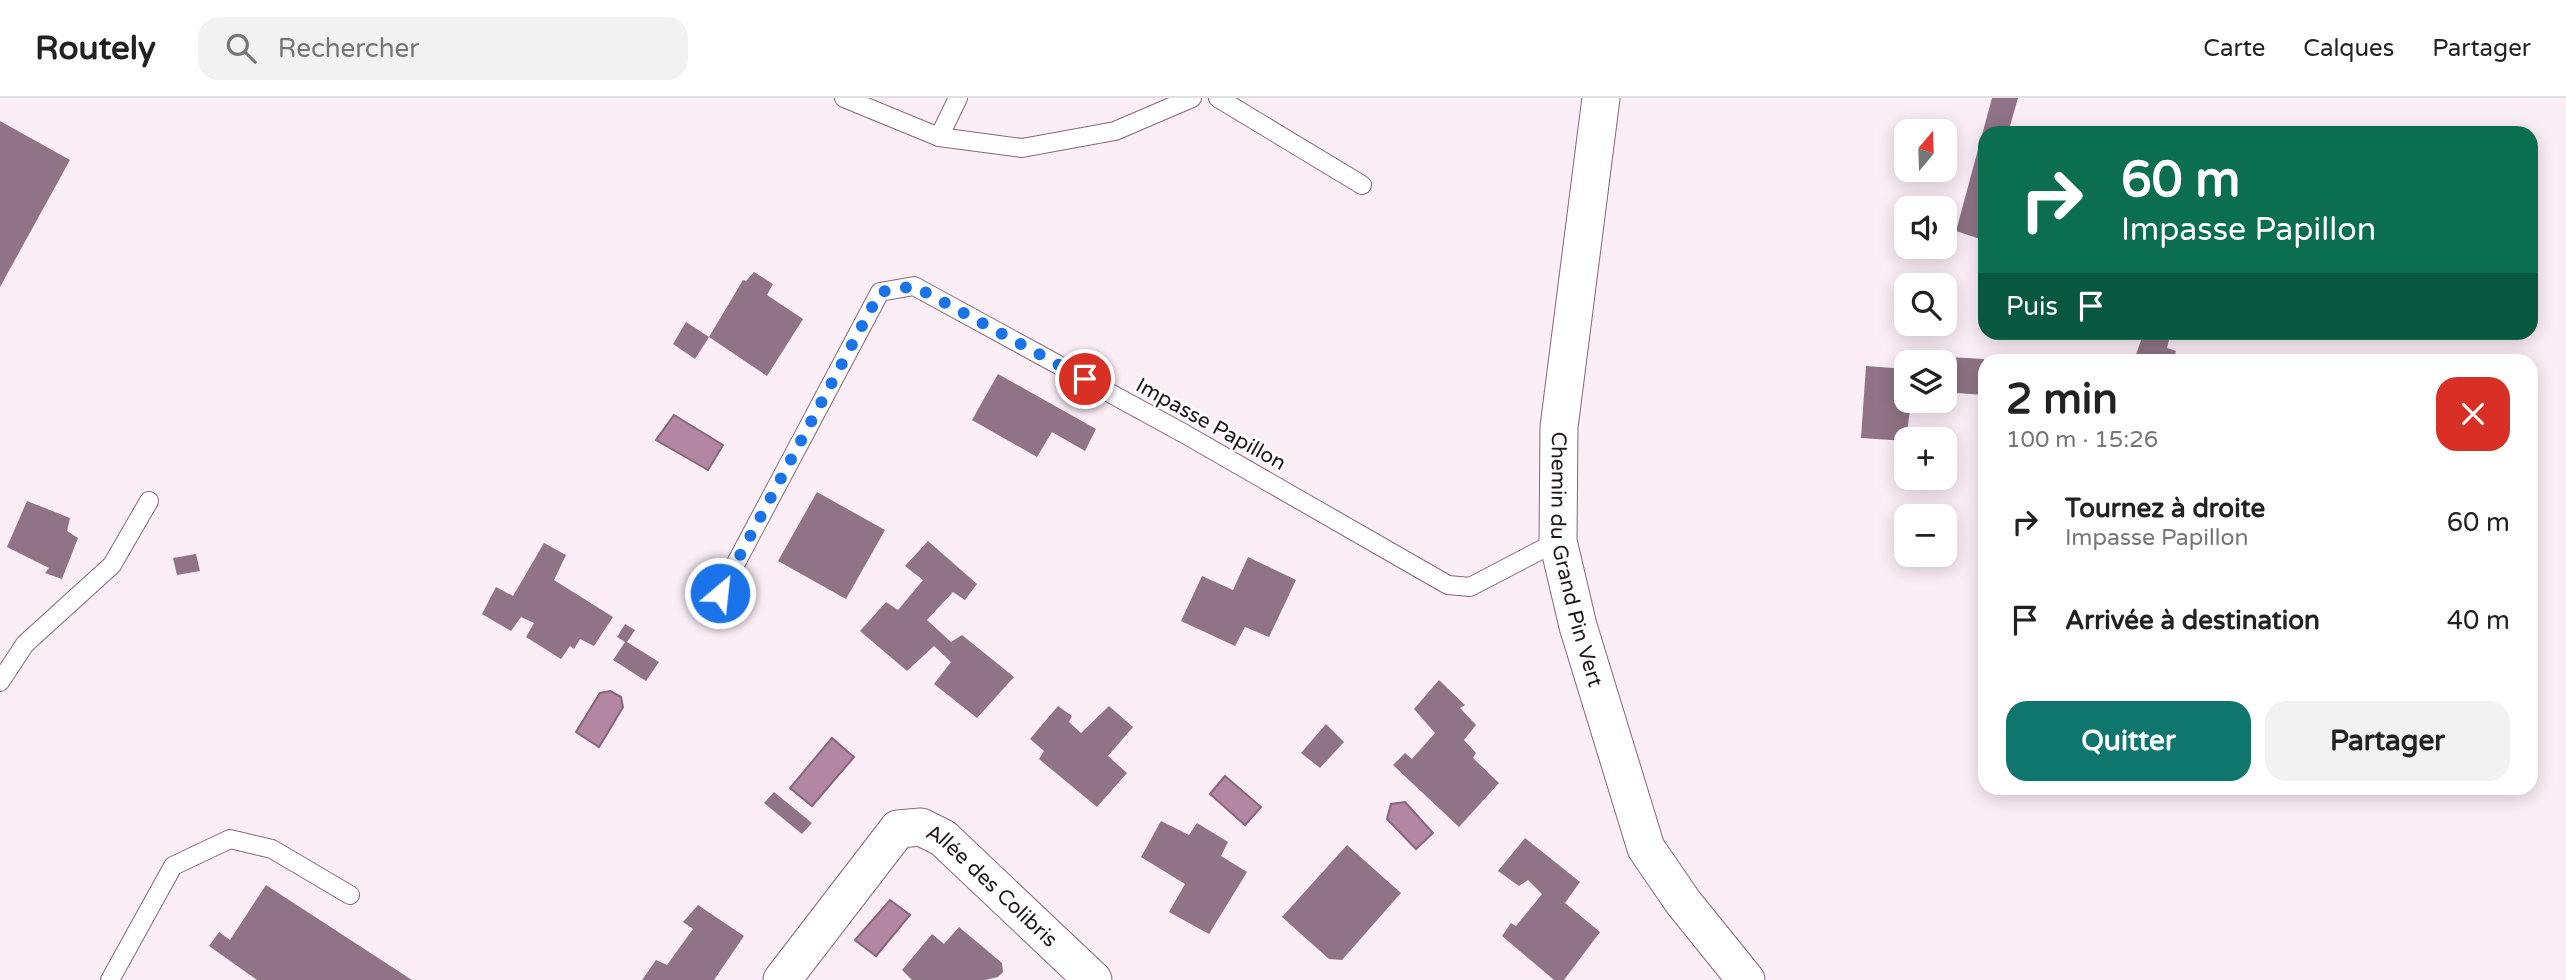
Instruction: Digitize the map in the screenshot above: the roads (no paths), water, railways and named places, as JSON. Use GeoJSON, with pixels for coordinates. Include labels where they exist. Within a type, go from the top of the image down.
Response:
{"type":"FeatureCollection","features":[{"type":"Feature","properties":{"kind":"street","name":"Chemin du Grand Pin Vert"},"geometry":{"type":"LineString","coordinates":[[1601,98],[1559,427],[1558,541],[1578,626],[1646,848],[1682,902],[1746,980]]}},
{"type":"Feature","properties":{"kind":"street","name":"Allée des Colibris"},"geometry":{"type":"LineString","coordinates":[[782,980],[898,829],[921,827],[943,838],[1093,980]]}},
{"type":"Feature","properties":{"kind":"lane"},"geometry":{"type":"LineString","coordinates":[[844,98],[939,137],[1022,148],[1115,131],[1192,98]]}},
{"type":"Feature","properties":{"kind":"lane"},"geometry":{"type":"LineString","coordinates":[[939,137],[958,98]]}},
{"type":"Feature","properties":{"kind":"lane"},"geometry":{"type":"LineString","coordinates":[[1218,98],[1362,185]]}},
{"type":"Feature","properties":{"kind":"lane","name":"Impasse Papillon"},"geometry":{"type":"LineString","coordinates":[[720,593],[880,292],[914,286],[1183,433],[1448,585],[1470,587],[1558,541]]}},
{"type":"Feature","properties":{"kind":"lane"},"geometry":{"type":"LineString","coordinates":[[0,682],[25,644],[111,565],[149,501]]}},
{"type":"Feature","properties":{"kind":"lane"},"geometry":{"type":"LineString","coordinates":[[110,980],[173,866],[230,839],[272,849],[350,895]]}}]}
